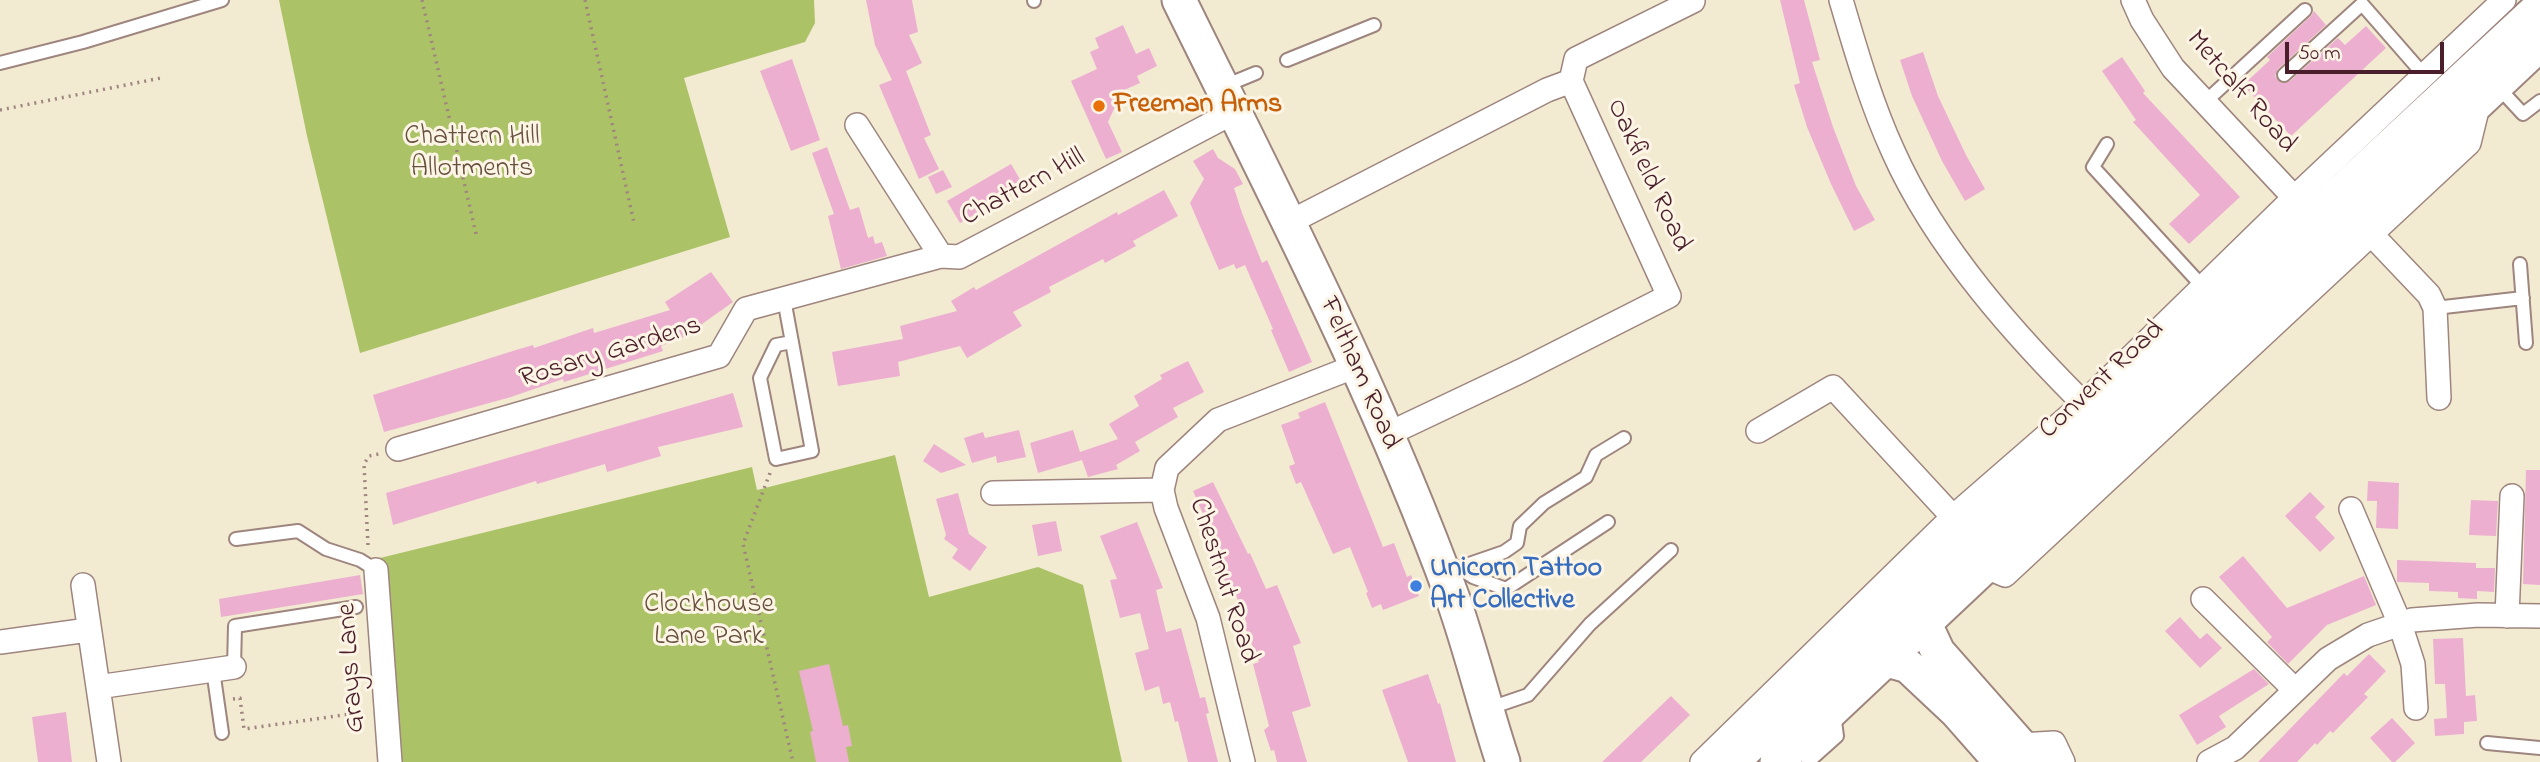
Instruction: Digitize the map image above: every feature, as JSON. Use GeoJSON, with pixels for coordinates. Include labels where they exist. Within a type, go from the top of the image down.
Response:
{"type":"FeatureCollection","features":[{"type":"Feature","properties":{"kind":"main road","name":"Feltham Road"},"geometry":{"type":"LineString","coordinates":[[1179,0],[1288,223],[1451,570],[1486,709],[1503,762]]}},
{"type":"Feature","properties":{"kind":"main road","name":"Convent Road"},"geometry":{"type":"LineString","coordinates":[[1732,762],[1891,612],[2090,411],[2303,208],[2470,70],[2540,7]]}},
{"type":"Feature","properties":{"kind":"main road","name":"Convent Road"},"geometry":{"type":"LineString","coordinates":[[1777,762],[1986,567],[2470,70],[2540,44]]}},
{"type":"Feature","properties":{"kind":"main road"},"geometry":{"type":"LineString","coordinates":[[1925,624],[1938,652],[2009,757]]}},
{"type":"Feature","properties":{"kind":"main road"},"geometry":{"type":"LineString","coordinates":[[1887,660],[1908,666],[2009,757]]}},
{"type":"Feature","properties":{"kind":"street"},"geometry":{"type":"LineString","coordinates":[[1841,0],[1865,81],[1894,153],[1936,228],[1978,288],[2090,411]]}},
{"type":"Feature","properties":{"kind":"street","name":"Metcalf Road"},"geometry":{"type":"LineString","coordinates":[[2133,0],[2142,20],[2173,68],[2303,208]]}},
{"type":"Feature","properties":{"kind":"street"},"geometry":{"type":"LineString","coordinates":[[1571,81],[1576,59],[1693,1]]}},
{"type":"Feature","properties":{"kind":"street","name":"Convent Road"},"geometry":{"type":"LineString","coordinates":[[1702,762],[1953,517],[2090,411],[2203,287],[2303,208],[2424,75],[2470,70],[2492,4]]}},
{"type":"Feature","properties":{"kind":"street"},"geometry":{"type":"LineString","coordinates":[[1986,567],[2005,575],[2469,143],[2470,70]]}},
{"type":"Feature","properties":{"kind":"street","name":"Oakfield Road"},"geometry":{"type":"LineString","coordinates":[[1288,223],[1547,90],[1571,81],[1669,296],[1386,435]]}},
{"type":"Feature","properties":{"kind":"street","name":"Chattern Hill"},"geometry":{"type":"LineString","coordinates":[[857,125],[940,256],[959,257],[1228,100]]}},
{"type":"Feature","properties":{"kind":"street"},"geometry":{"type":"LineString","coordinates":[[2372,235],[2429,295],[2435,308],[2439,398]]}},
{"type":"Feature","properties":{"kind":"street","name":"Rosary Gardens"},"geometry":{"type":"LineString","coordinates":[[398,449],[719,356],[746,309],[940,256]]}},
{"type":"Feature","properties":{"kind":"street","name":"Chestnut Road"},"geometry":{"type":"LineString","coordinates":[[1243,762],[1208,618],[1166,508],[1162,490],[1167,468],[1218,420],[1356,366]]}},
{"type":"Feature","properties":{"kind":"street"},"geometry":{"type":"LineString","coordinates":[[1758,431],[1833,387],[1953,517]]}},
{"type":"Feature","properties":{"kind":"street"},"geometry":{"type":"LineString","coordinates":[[993,493],[1162,490]]}},
{"type":"Feature","properties":{"kind":"street"},"geometry":{"type":"LineString","coordinates":[[2507,616],[2512,496]]}},
{"type":"Feature","properties":{"kind":"street"},"geometry":{"type":"LineString","coordinates":[[2351,509],[2400,624],[2413,664],[2416,708]]}},
{"type":"Feature","properties":{"kind":"street","name":"Grays Lane"},"geometry":{"type":"LineString","coordinates":[[376,570],[390,762]]}},
{"type":"Feature","properties":{"kind":"street"},"geometry":{"type":"LineString","coordinates":[[83,585],[109,762]]}},
{"type":"Feature","properties":{"kind":"street"},"geometry":{"type":"LineString","coordinates":[[2203,598],[2295,690]]}},
{"type":"Feature","properties":{"kind":"street"},"geometry":{"type":"LineString","coordinates":[[2208,762],[2241,755],[2295,690],[2328,659],[2368,635],[2412,620],[2540,616]]}},
{"type":"Feature","properties":{"kind":"street"},"geometry":{"type":"LineString","coordinates":[[0,642],[88,630]]}},
{"type":"Feature","properties":{"kind":"street"},"geometry":{"type":"LineString","coordinates":[[98,687],[224,669]]}},
{"type":"Feature","properties":{"kind":"street"},"geometry":{"type":"LineString","coordinates":[[2009,757],[2054,743],[2063,762]]}},
{"type":"Feature","properties":{"kind":"lane"},"geometry":{"type":"LineString","coordinates":[[0,63],[83,42],[222,0]]}},
{"type":"Feature","properties":{"kind":"lane"},"geometry":{"type":"LineString","coordinates":[[2284,75],[2362,4],[2424,75]]}},
{"type":"Feature","properties":{"kind":"lane"},"geometry":{"type":"LineString","coordinates":[[2205,102],[2305,10]]}},
{"type":"Feature","properties":{"kind":"lane"},"geometry":{"type":"LineString","coordinates":[[1287,61],[1374,25]]}},
{"type":"Feature","properties":{"kind":"lane"},"geometry":{"type":"LineString","coordinates":[[2470,70],[2523,114],[2540,101]]}},
{"type":"Feature","properties":{"kind":"lane"},"geometry":{"type":"LineString","coordinates":[[1228,100],[1256,72]]}},
{"type":"Feature","properties":{"kind":"lane"},"geometry":{"type":"LineString","coordinates":[[2107,144],[2093,167],[2203,287]]}},
{"type":"Feature","properties":{"kind":"lane"},"geometry":{"type":"LineString","coordinates":[[2520,264],[2526,343]]}},
{"type":"Feature","properties":{"kind":"lane"},"geometry":{"type":"LineString","coordinates":[[2435,308],[2523,298]]}},
{"type":"Feature","properties":{"kind":"lane"},"geometry":{"type":"LineString","coordinates":[[784,299],[792,342],[812,451],[776,459],[760,379],[776,345],[792,342]]}},
{"type":"Feature","properties":{"kind":"lane"},"geometry":{"type":"LineString","coordinates":[[1451,570],[1504,552],[1517,543],[1520,526],[1544,503],[1586,477],[1596,455],[1624,438]]}},
{"type":"Feature","properties":{"kind":"lane"},"geometry":{"type":"LineString","coordinates":[[1451,570],[1506,589],[1608,523]]}},
{"type":"Feature","properties":{"kind":"lane"},"geometry":{"type":"LineString","coordinates":[[236,539],[298,531],[327,549],[360,560],[376,570]]}},
{"type":"Feature","properties":{"kind":"lane"},"geometry":{"type":"LineString","coordinates":[[1486,709],[1528,695],[1590,624],[1671,550]]}},
{"type":"Feature","properties":{"kind":"lane"},"geometry":{"type":"LineString","coordinates":[[222,733],[218,701],[235,626],[356,607]]}},
{"type":"Feature","properties":{"kind":"lane"},"geometry":{"type":"LineString","coordinates":[[1808,762],[1837,736],[1833,710]]}},
{"type":"Feature","properties":{"kind":"lane"},"geometry":{"type":"LineString","coordinates":[[2487,743],[2540,748]]}},
{"type":"Feature","properties":{"kind":"path"},"geometry":{"type":"LineString","coordinates":[[422,0],[477,238]]}},
{"type":"Feature","properties":{"kind":"path"},"geometry":{"type":"LineString","coordinates":[[585,0],[634,223]]}},
{"type":"Feature","properties":{"kind":"path"},"geometry":{"type":"LineString","coordinates":[[0,110],[161,78]]}},
{"type":"Feature","properties":{"kind":"path"},"geometry":{"type":"LineString","coordinates":[[376,570],[369,551],[364,464],[369,456],[398,449]]}},
{"type":"Feature","properties":{"kind":"path"},"geometry":{"type":"LineString","coordinates":[[776,459],[743,544],[793,762]]}},
{"type":"Feature","properties":{"kind":"path"},"geometry":{"type":"LineString","coordinates":[[218,701],[240,698],[244,729],[367,711]]}},
{"type":"Feature","properties":{"kind":"green space","name":"Chattern Hill Allotments"},"geometry":{"type":"Polygon","coordinates":[[[279,0],[814,0],[815,23],[805,42],[684,78],[730,237],[360,353],[307,136],[279,0]]]}},
{"type":"Feature","properties":{"kind":"green space","name":"Clockhouse Lane Park"},"geometry":{"type":"Polygon","coordinates":[[[895,455],[929,597],[1038,567],[1083,585],[1122,762],[395,762],[380,558],[752,467],[757,490],[895,455]]]}},
{"type":"Feature","properties":{"kind":"building"},"geometry":{"type":"Polygon","coordinates":[[[866,0],[912,0],[918,32],[909,35],[922,63],[906,71],[931,135],[924,138],[939,169],[919,179],[879,85],[892,80],[875,45],[866,0]]]}},
{"type":"Feature","properties":{"kind":"building"},"geometry":{"type":"Polygon","coordinates":[[[1780,0],[1804,0],[1820,60],[1812,62],[1856,186],[1875,220],[1854,231],[1807,127],[1794,85],[1800,83],[1780,0]]]}},
{"type":"Feature","properties":{"kind":"building"},"geometry":{"type":"Polygon","coordinates":[[[2314,11],[2326,25],[2278,69],[2275,76],[2281,83],[2290,81],[2338,38],[2345,45],[2366,26],[2386,48],[2291,136],[2243,85],[2270,60],[2267,57],[2314,11]]]}},
{"type":"Feature","properties":{"kind":"building","name":"Freeman Arms"},"geometry":{"type":"Polygon","coordinates":[[[1123,25],[1136,54],[1149,48],[1157,66],[1137,76],[1140,83],[1122,91],[1108,122],[1122,152],[1106,159],[1071,81],[1097,69],[1090,52],[1099,48],[1095,38],[1123,25]]]}},
{"type":"Feature","properties":{"kind":"building"},"geometry":{"type":"Polygon","coordinates":[[[1923,52],[1938,96],[1985,189],[1965,201],[1942,161],[1912,96],[1900,60],[1923,52]]]}},
{"type":"Feature","properties":{"kind":"building"},"geometry":{"type":"Polygon","coordinates":[[[2122,57],[2145,91],[2143,93],[2240,197],[2189,244],[2169,224],[2200,195],[2133,122],[2136,120],[2102,71],[2122,57]]]}},
{"type":"Feature","properties":{"kind":"building"},"geometry":{"type":"Polygon","coordinates":[[[792,59],[820,140],[791,151],[760,71],[792,59]]]}},
{"type":"Feature","properties":{"kind":"building"},"geometry":{"type":"Polygon","coordinates":[[[827,147],[850,210],[859,207],[868,238],[873,236],[875,244],[882,242],[887,256],[841,269],[828,216],[834,214],[812,153],[827,147]]]}},
{"type":"Feature","properties":{"kind":"building"},"geometry":{"type":"Polygon","coordinates":[[[1213,149],[1218,158],[1235,169],[1243,184],[1234,188],[1242,213],[1262,263],[1267,260],[1312,362],[1289,372],[1245,265],[1236,269],[1234,264],[1219,270],[1190,203],[1204,179],[1193,161],[1213,149]]]}},
{"type":"Feature","properties":{"kind":"building"},"geometry":{"type":"Polygon","coordinates":[[[1011,164],[1024,186],[960,223],[947,201],[1011,164]]]}},
{"type":"Feature","properties":{"kind":"building"},"geometry":{"type":"Polygon","coordinates":[[[943,170],[952,187],[936,194],[928,177],[943,170]]]}},
{"type":"Feature","properties":{"kind":"building"},"geometry":{"type":"Polygon","coordinates":[[[1164,190],[1178,216],[1133,241],[1136,246],[1105,263],[1103,259],[1049,287],[1051,292],[1013,312],[1022,326],[967,358],[960,346],[898,362],[900,376],[838,386],[832,352],[903,339],[900,326],[957,311],[951,301],[974,287],[976,290],[1117,212],[1118,215],[1164,190]]]}},
{"type":"Feature","properties":{"kind":"building"},"geometry":{"type":"Polygon","coordinates":[[[711,272],[733,302],[702,324],[697,332],[661,346],[663,351],[564,382],[563,379],[511,397],[384,432],[373,395],[533,345],[534,348],[593,328],[594,333],[670,310],[665,302],[711,272]]]}},
{"type":"Feature","properties":{"kind":"building"},"geometry":{"type":"Polygon","coordinates":[[[1188,361],[1204,392],[1173,408],[1178,417],[1135,442],[1140,451],[1116,465],[1118,469],[1088,477],[1082,460],[1038,473],[1030,443],[1073,430],[1080,452],[1118,439],[1109,424],[1139,406],[1134,396],[1162,379],[1160,375],[1188,361]]]}},
{"type":"Feature","properties":{"kind":"building"},"geometry":{"type":"Polygon","coordinates":[[[733,393],[743,427],[658,447],[661,456],[607,472],[605,464],[537,484],[536,481],[393,525],[386,493],[733,393]]]}},
{"type":"Feature","properties":{"kind":"building"},"geometry":{"type":"Polygon","coordinates":[[[1325,402],[1383,547],[1394,543],[1407,577],[1411,575],[1419,596],[1383,610],[1381,604],[1372,608],[1350,547],[1333,554],[1301,482],[1296,484],[1289,466],[1295,464],[1281,425],[1300,418],[1298,413],[1325,402]]]}},
{"type":"Feature","properties":{"kind":"building"},"geometry":{"type":"Polygon","coordinates":[[[1019,430],[1026,457],[997,463],[996,456],[972,463],[964,438],[983,432],[985,438],[1019,430]]]}},
{"type":"Feature","properties":{"kind":"building"},"geometry":{"type":"Polygon","coordinates":[[[934,444],[966,465],[941,473],[923,461],[934,444]]]}},
{"type":"Feature","properties":{"kind":"building"},"geometry":{"type":"Polygon","coordinates":[[[2526,470],[2540,470],[2540,585],[2523,584],[2526,470]]]}},
{"type":"Feature","properties":{"kind":"building"},"geometry":{"type":"Polygon","coordinates":[[[2368,481],[2399,483],[2398,529],[2376,528],[2377,501],[2367,501],[2368,481]]]}},
{"type":"Feature","properties":{"kind":"building"},"geometry":{"type":"Polygon","coordinates":[[[1213,482],[1266,589],[1277,585],[1301,643],[1293,646],[1311,706],[1292,712],[1307,762],[1277,762],[1274,750],[1271,751],[1264,730],[1269,726],[1253,664],[1259,662],[1234,590],[1229,591],[1219,566],[1225,564],[1193,491],[1213,482]]]}},
{"type":"Feature","properties":{"kind":"building"},"geometry":{"type":"Polygon","coordinates":[[[2310,492],[2325,507],[2315,517],[2335,538],[2320,552],[2285,516],[2310,492]]]}},
{"type":"Feature","properties":{"kind":"building"},"geometry":{"type":"Polygon","coordinates":[[[958,493],[969,534],[987,547],[970,571],[952,558],[958,549],[944,539],[946,535],[936,499],[958,493]]]}},
{"type":"Feature","properties":{"kind":"building"},"geometry":{"type":"Polygon","coordinates":[[[2471,500],[2498,501],[2496,536],[2469,535],[2471,500]]]}},
{"type":"Feature","properties":{"kind":"building"},"geometry":{"type":"Polygon","coordinates":[[[1056,521],[1062,551],[1038,556],[1032,525],[1056,521]]]}},
{"type":"Feature","properties":{"kind":"building"},"geometry":{"type":"Polygon","coordinates":[[[1137,522],[1163,588],[1156,590],[1166,632],[1181,628],[1200,698],[1205,697],[1209,713],[1206,714],[1218,762],[1188,762],[1178,721],[1175,722],[1170,702],[1163,704],[1159,686],[1145,691],[1135,653],[1149,649],[1140,613],[1120,618],[1110,580],[1117,579],[1100,536],[1137,522]]]}},
{"type":"Feature","properties":{"kind":"building"},"geometry":{"type":"Polygon","coordinates":[[[2243,556],[2287,608],[2364,576],[2376,605],[2327,625],[2288,664],[2267,642],[2272,637],[2219,577],[2243,556]]]}},
{"type":"Feature","properties":{"kind":"building"},"geometry":{"type":"Polygon","coordinates":[[[2397,560],[2476,563],[2476,568],[2495,568],[2494,592],[2477,591],[2477,599],[2458,598],[2458,592],[2429,591],[2429,583],[2397,582],[2397,560]]]}},
{"type":"Feature","properties":{"kind":"building"},"geometry":{"type":"Polygon","coordinates":[[[360,575],[363,594],[221,617],[219,599],[360,575]]]}},
{"type":"Feature","properties":{"kind":"building"},"geometry":{"type":"Polygon","coordinates":[[[2180,617],[2200,639],[2207,633],[2222,648],[2200,668],[2165,631],[2180,617]]]}},
{"type":"Feature","properties":{"kind":"building"},"geometry":{"type":"Polygon","coordinates":[[[2463,638],[2466,696],[2475,695],[2477,721],[2464,722],[2464,734],[2435,736],[2434,719],[2447,718],[2445,684],[2435,684],[2433,639],[2463,638]]]}},
{"type":"Feature","properties":{"kind":"building"},"geometry":{"type":"Polygon","coordinates":[[[2369,654],[2386,671],[2364,694],[2368,697],[2333,733],[2330,731],[2317,745],[2315,743],[2297,762],[2258,762],[2344,673],[2347,676],[2369,654]]]}},
{"type":"Feature","properties":{"kind":"building"},"geometry":{"type":"Polygon","coordinates":[[[829,664],[843,726],[848,725],[852,746],[846,747],[849,762],[816,762],[810,732],[813,731],[799,671],[829,664]]]}},
{"type":"Feature","properties":{"kind":"building"},"geometry":{"type":"Polygon","coordinates":[[[2254,669],[2269,684],[2219,716],[2226,727],[2197,745],[2179,715],[2254,669]]]}},
{"type":"Feature","properties":{"kind":"building"},"geometry":{"type":"Polygon","coordinates":[[[1428,674],[1438,704],[1440,703],[1456,762],[1408,762],[1382,690],[1428,674]]]}},
{"type":"Feature","properties":{"kind":"building"},"geometry":{"type":"Polygon","coordinates":[[[1671,696],[1690,715],[1641,762],[1602,762],[1671,696]]]}},
{"type":"Feature","properties":{"kind":"building"},"geometry":{"type":"Polygon","coordinates":[[[66,712],[72,762],[38,762],[32,717],[66,712]]]}},
{"type":"Feature","properties":{"kind":"building"},"geometry":{"type":"Polygon","coordinates":[[[2392,718],[2415,743],[2395,762],[2370,738],[2392,718]]]}},
{"type":"Feature","properties":{"kind":"place","name":"Freeman Arms"},"geometry":{"type":"Point","coordinates":[1099,106]}},
{"type":"Feature","properties":{"kind":"place","name":"Unicorn Tattoo Art Collective"},"geometry":{"type":"Point","coordinates":[1416,586]}}]}
